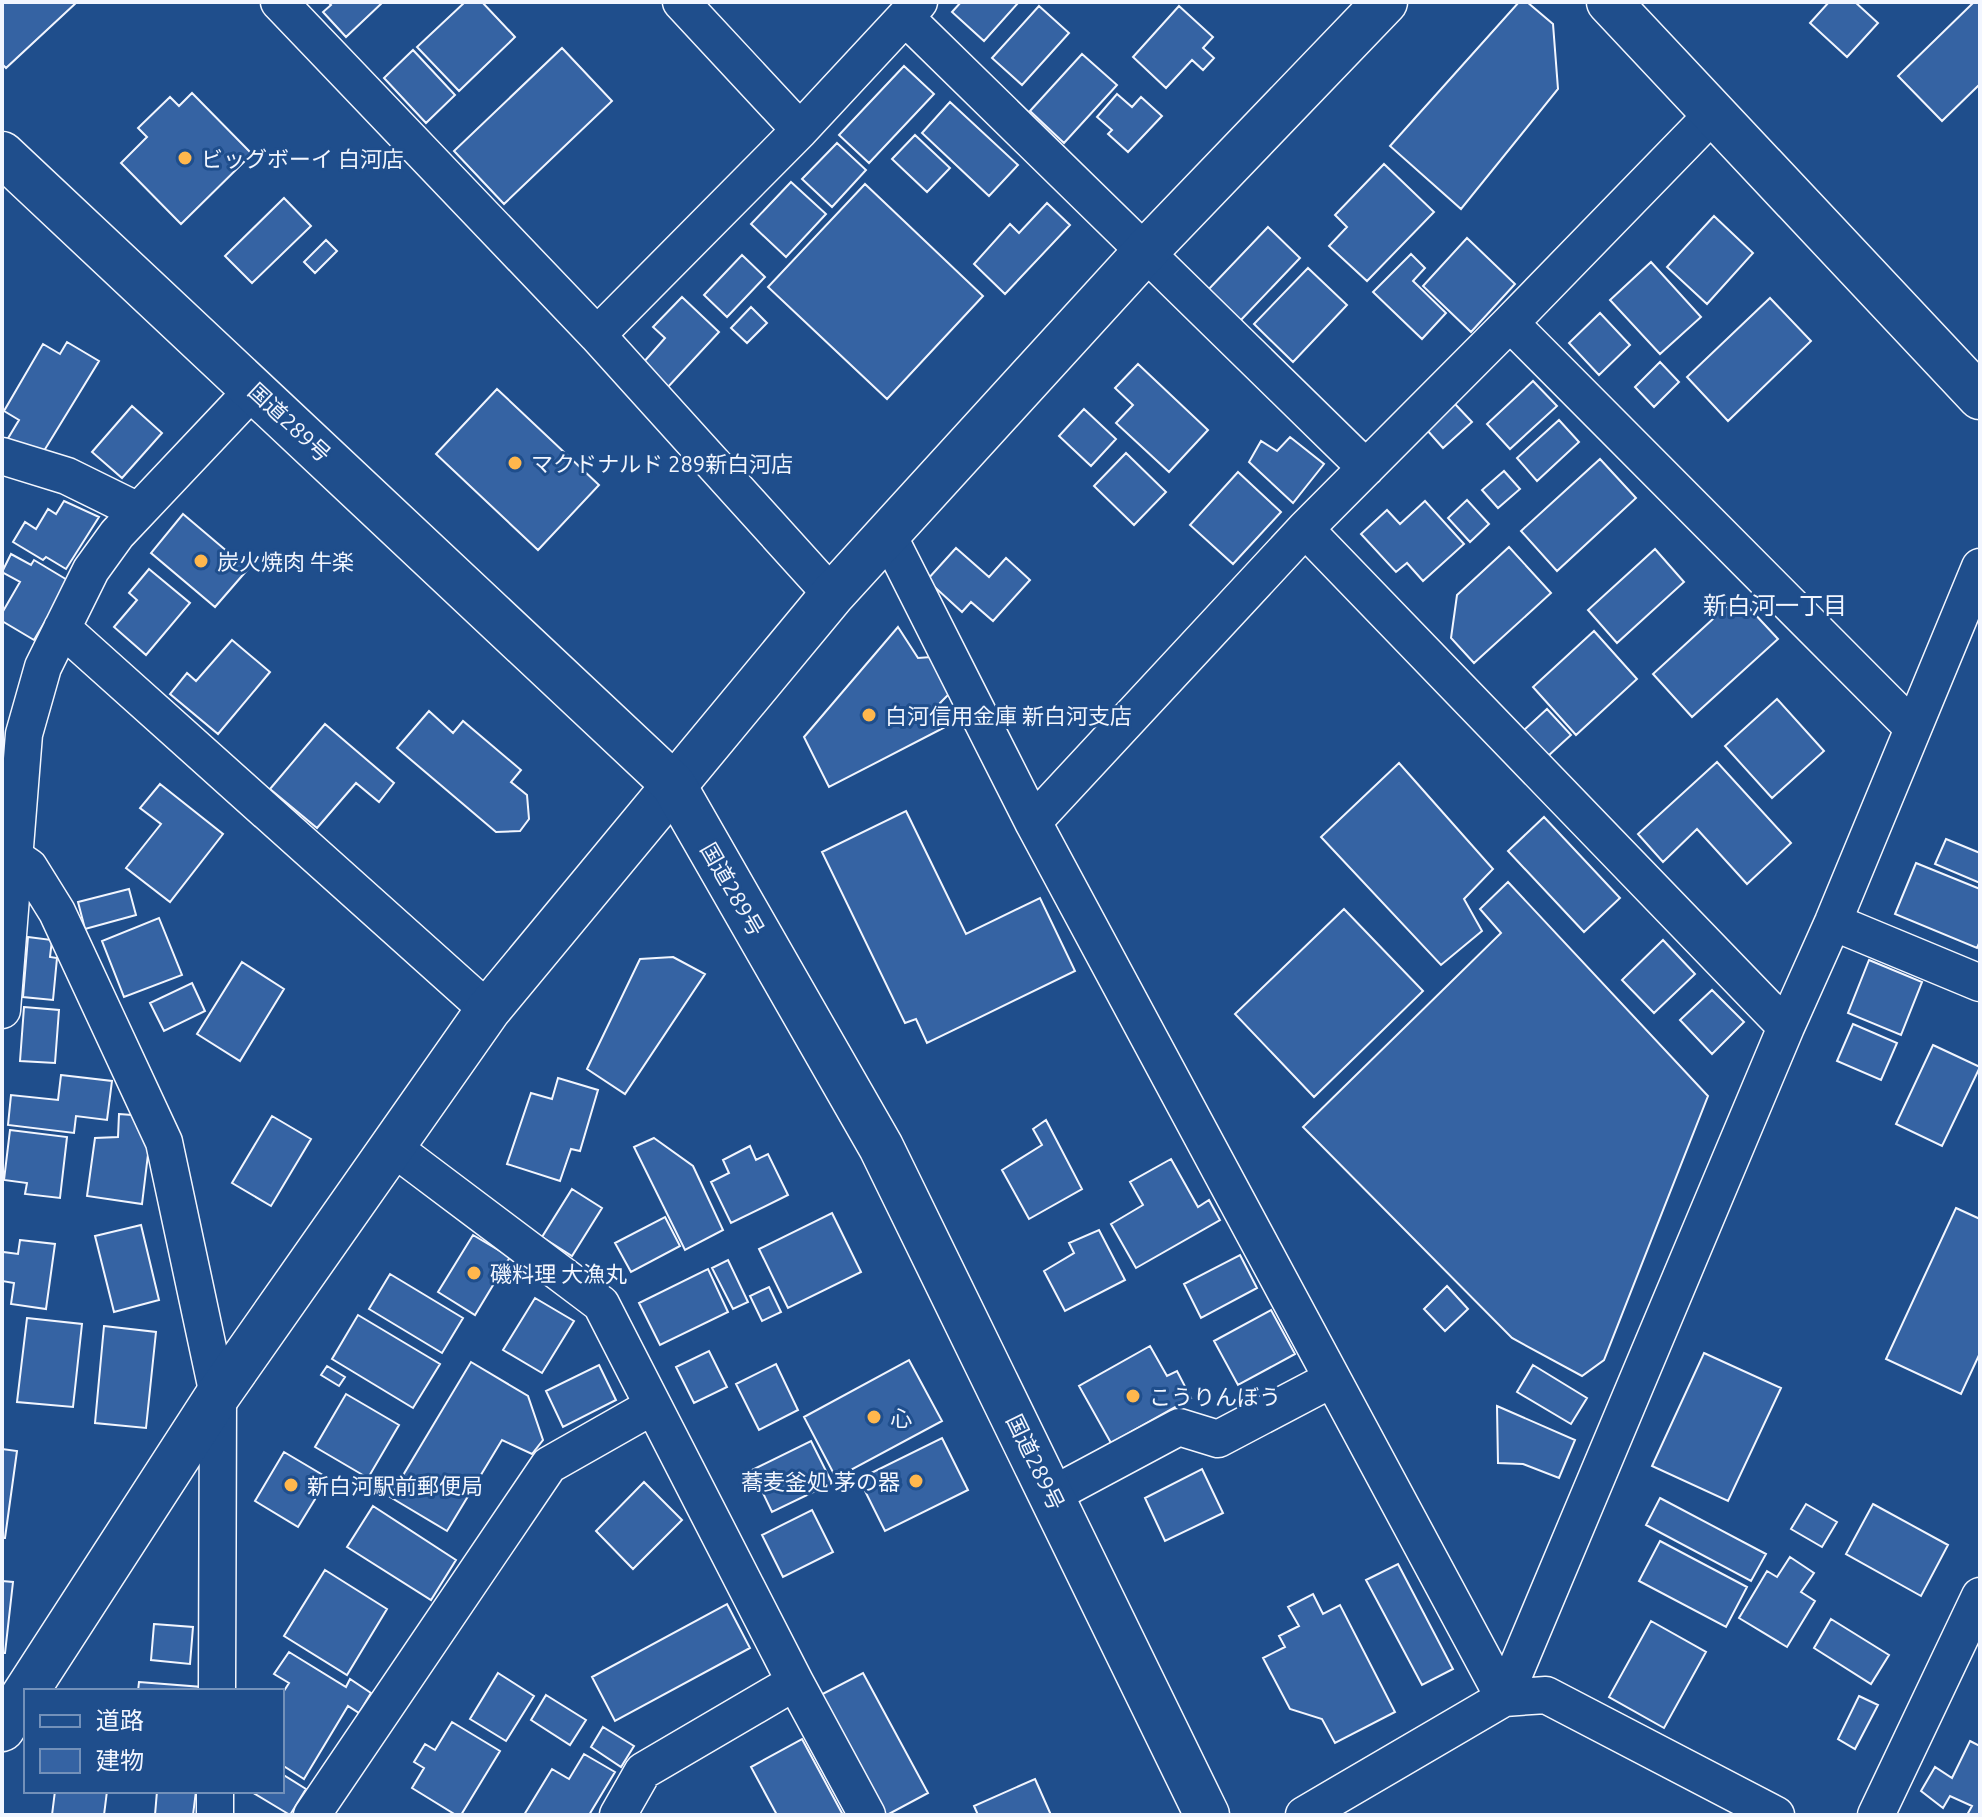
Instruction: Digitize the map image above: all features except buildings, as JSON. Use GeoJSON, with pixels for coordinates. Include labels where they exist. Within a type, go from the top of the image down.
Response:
{"type":"FeatureCollection","features":[{"type":"Feature","properties":{"kind":"main road"},"geometry":{"type":"LineString","coordinates":[[28,1689],[218,1395],[488,1010],[832,595],[1146,251],[1385,2]]}},
{"type":"Feature","properties":{"kind":"main road"},"geometry":{"type":"LineString","coordinates":[[1609,2],[1980,397]]}},
{"type":"Feature","properties":{"kind":"main road","name":"国道289号"},"geometry":{"type":"LineString","coordinates":[[2,154],[673,784],[881,1147],[1207,1815]]}},
{"type":"Feature","properties":{"kind":"main road"},"geometry":{"type":"LineString","coordinates":[[2,1729],[24,1695]]}},
{"type":"Feature","properties":{"kind":"street"},"geometry":{"type":"LineString","coordinates":[[279,2],[597,335],[832,595]]}},
{"type":"Feature","properties":{"kind":"street"},"geometry":{"type":"LineString","coordinates":[[681,2],[800,130]]}},
{"type":"Feature","properties":{"kind":"street"},"geometry":{"type":"LineString","coordinates":[[597,335],[800,130],[912,9],[1146,251],[1366,468]]}},
{"type":"Feature","properties":{"kind":"street"},"geometry":{"type":"LineString","coordinates":[[1033,822],[1305,529],[1713,114]]}},
{"type":"Feature","properties":{"kind":"street"},"geometry":{"type":"LineString","coordinates":[[1510,323],[1912,727]]}},
{"type":"Feature","properties":{"kind":"street"},"geometry":{"type":"LineString","coordinates":[[2,1010],[24,734],[43,667],[91,570],[138,511],[254,389]]}},
{"type":"Feature","properties":{"kind":"street"},"geometry":{"type":"LineString","coordinates":[[2,456],[67,476],[138,511]]}},
{"type":"Feature","properties":{"kind":"street"},"geometry":{"type":"LineString","coordinates":[[1305,529],[1786,1027]]}},
{"type":"Feature","properties":{"kind":"street"},"geometry":{"type":"LineString","coordinates":[[888,535],[1033,822],[1504,1698]]}},
{"type":"Feature","properties":{"kind":"street"},"geometry":{"type":"LineString","coordinates":[[1504,1698],[1980,567]]}},
{"type":"Feature","properties":{"kind":"street"},"geometry":{"type":"LineString","coordinates":[[62,628],[488,1010]]}},
{"type":"Feature","properties":{"kind":"street"},"geometry":{"type":"LineString","coordinates":[[13,856],[29,867],[57,912],[164,1142],[218,1395],[217,1689]]}},
{"type":"Feature","properties":{"kind":"street"},"geometry":{"type":"LineString","coordinates":[[1833,922],[1980,983]]}},
{"type":"Feature","properties":{"kind":"street"},"geometry":{"type":"LineString","coordinates":[[391,1146],[601,1304],[795,1682],[867,1815]]}},
{"type":"Feature","properties":{"kind":"street"},"geometry":{"type":"LineString","coordinates":[[1052,1495],[1179,1427],[1218,1439],[1332,1379]]}},
{"type":"Feature","properties":{"kind":"street"},"geometry":{"type":"LineString","coordinates":[[312,1815],[549,1465],[653,1406]]}},
{"type":"Feature","properties":{"kind":"street"},"geometry":{"type":"LineString","coordinates":[[1876,1815],[1980,1596]]}},
{"type":"Feature","properties":{"kind":"street"},"geometry":{"type":"LineString","coordinates":[[618,1815],[643,1771],[795,1682]]}},
{"type":"Feature","properties":{"kind":"street"},"geometry":{"type":"LineString","coordinates":[[1304,1815],[1504,1698],[1546,1695],[1776,1815]]}},
{"type":"Feature","properties":{"kind":"street"},"geometry":{"type":"LineString","coordinates":[[215,1793],[215,1815]]}},
{"type":"Feature","properties":{"kind":"place","name":"ビッグボーイ 白河店"},"geometry":{"type":"Point","coordinates":[185,158]}},
{"type":"Feature","properties":{"kind":"place","name":"マクドナルド 289新白河店"},"geometry":{"type":"Point","coordinates":[515,463]}},
{"type":"Feature","properties":{"kind":"place","name":"炭火焼肉 牛楽"},"geometry":{"type":"Point","coordinates":[201,561]}},
{"type":"Feature","properties":{"kind":"place","name":"白河信用金庫 新白河支店"},"geometry":{"type":"Point","coordinates":[869,715]}},
{"type":"Feature","properties":{"kind":"place","name":"磯料理 大漁丸"},"geometry":{"type":"Point","coordinates":[474,1273]}},
{"type":"Feature","properties":{"kind":"place","name":"こうりんぼう"},"geometry":{"type":"Point","coordinates":[1133,1396]}},
{"type":"Feature","properties":{"kind":"place","name":"心"},"geometry":{"type":"Point","coordinates":[874,1417]}},
{"type":"Feature","properties":{"kind":"place","name":"蕎麦釜処 茅の器"},"geometry":{"type":"Point","coordinates":[916,1481]}},
{"type":"Feature","properties":{"kind":"place","name":"新白河駅前郵便局"},"geometry":{"type":"Point","coordinates":[291,1485]}},
{"type":"Feature","properties":{"kind":"district","name":"新白河一丁目"},"geometry":{"type":"Point","coordinates":[1775,605]}}]}
